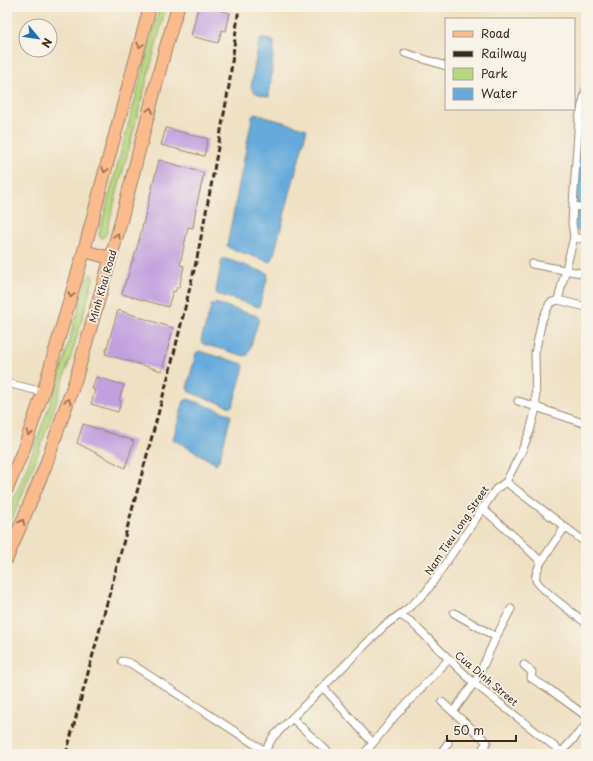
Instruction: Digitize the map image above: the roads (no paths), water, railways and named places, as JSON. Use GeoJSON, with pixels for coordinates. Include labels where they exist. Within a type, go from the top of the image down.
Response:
{"type":"FeatureCollection","features":[{"type":"Feature","properties":{"kind":"main road"},"geometry":{"type":"LineString","coordinates":[[7,489],[24,448],[43,392],[84,251],[150,7]]}},
{"type":"Feature","properties":{"kind":"main road","name":"Minh Khai Road"},"geometry":{"type":"LineString","coordinates":[[7,558],[45,467],[78,371],[178,7]]}},
{"type":"Feature","properties":{"kind":"main road"},"geometry":{"type":"LineString","coordinates":[[84,251],[110,258]]}},
{"type":"Feature","properties":{"kind":"street"},"geometry":{"type":"LineString","coordinates":[[405,53],[445,66]]}},
{"type":"Feature","properties":{"kind":"street","name":"Nam Tieu Long Street"},"geometry":{"type":"LineString","coordinates":[[264,752],[273,737],[384,626],[400,615],[426,592],[482,508],[496,489],[506,482],[517,461],[526,442],[536,408],[535,353],[542,320],[550,303],[558,300],[574,237],[572,223],[579,118],[578,108],[584,101],[586,89]]}},
{"type":"Feature","properties":{"kind":"street"},"geometry":{"type":"LineString","coordinates":[[574,206],[586,209]]}},
{"type":"Feature","properties":{"kind":"street"},"geometry":{"type":"LineString","coordinates":[[574,237],[586,240]]}},
{"type":"Feature","properties":{"kind":"street"},"geometry":{"type":"LineString","coordinates":[[532,264],[586,274]]}},
{"type":"Feature","properties":{"kind":"street"},"geometry":{"type":"LineString","coordinates":[[558,300],[586,307]]}},
{"type":"Feature","properties":{"kind":"street"},"geometry":{"type":"LineString","coordinates":[[7,383],[43,392]]}},
{"type":"Feature","properties":{"kind":"street"},"geometry":{"type":"LineString","coordinates":[[518,401],[586,424]]}},
{"type":"Feature","properties":{"kind":"street"},"geometry":{"type":"LineString","coordinates":[[506,482],[586,543]]}},
{"type":"Feature","properties":{"kind":"street"},"geometry":{"type":"LineString","coordinates":[[482,508],[528,548],[541,562]]}},
{"type":"Feature","properties":{"kind":"street"},"geometry":{"type":"LineString","coordinates":[[565,527],[541,562],[538,568],[536,582],[586,623]]}},
{"type":"Feature","properties":{"kind":"street"},"geometry":{"type":"LineString","coordinates":[[453,712],[474,683],[511,609]]}},
{"type":"Feature","properties":{"kind":"street"},"geometry":{"type":"LineString","coordinates":[[454,613],[496,637]]}},
{"type":"Feature","properties":{"kind":"street","name":"Cua Dinh Street"},"geometry":{"type":"LineString","coordinates":[[400,615],[410,621],[474,683],[562,754]]}},
{"type":"Feature","properties":{"kind":"street"},"geometry":{"type":"LineString","coordinates":[[364,754],[395,716],[449,659]]}},
{"type":"Feature","properties":{"kind":"street"},"geometry":{"type":"LineString","coordinates":[[122,660],[130,663],[264,752]]}},
{"type":"Feature","properties":{"kind":"street"},"geometry":{"type":"LineString","coordinates":[[524,665],[532,672],[531,678],[550,689],[586,716]]}},
{"type":"Feature","properties":{"kind":"street"},"geometry":{"type":"LineString","coordinates":[[323,687],[373,743]]}},
{"type":"Feature","properties":{"kind":"street"},"geometry":{"type":"LineString","coordinates":[[442,702],[487,742],[483,748],[490,754]]}},
{"type":"Feature","properties":{"kind":"street"},"geometry":{"type":"LineString","coordinates":[[292,718],[330,754]]}},
{"type":"Feature","properties":{"kind":"street"},"geometry":{"type":"LineString","coordinates":[[562,754],[586,725]]}},
{"type":"Feature","properties":{"kind":"street"},"geometry":{"type":"LineString","coordinates":[[440,754],[448,743]]}},
{"type":"Feature","properties":{"kind":"water"},"geometry":{"type":"Polygon","coordinates":[[[261,39],[271,40],[274,42],[269,97],[256,93],[251,87],[258,46],[261,39]]]}},
{"type":"Feature","properties":{"kind":"water"},"geometry":{"type":"Polygon","coordinates":[[[586,110],[586,233],[577,231],[575,228],[579,148],[581,128],[586,110]]]}},
{"type":"Feature","properties":{"kind":"water"},"geometry":{"type":"Polygon","coordinates":[[[255,114],[307,129],[273,258],[270,262],[227,246],[252,118],[255,114]]]}},
{"type":"Feature","properties":{"kind":"water"},"geometry":{"type":"Polygon","coordinates":[[[222,259],[267,273],[268,276],[259,307],[217,294],[216,291],[222,259]]]}},
{"type":"Feature","properties":{"kind":"water"},"geometry":{"type":"Polygon","coordinates":[[[215,303],[257,316],[259,319],[248,355],[245,356],[203,344],[201,340],[212,304],[215,303]]]}},
{"type":"Feature","properties":{"kind":"water"},"geometry":{"type":"Polygon","coordinates":[[[199,351],[243,364],[244,367],[233,405],[231,407],[189,392],[187,388],[196,353],[199,351]]]}},
{"type":"Feature","properties":{"kind":"water"},"geometry":{"type":"Polygon","coordinates":[[[188,399],[231,416],[219,460],[216,464],[173,439],[184,401],[188,399]]]}},
{"type":"Feature","properties":{"kind":"railway"},"geometry":{"type":"LineString","coordinates":[[66,754],[170,370],[197,258],[229,86],[239,7]]}}]}
